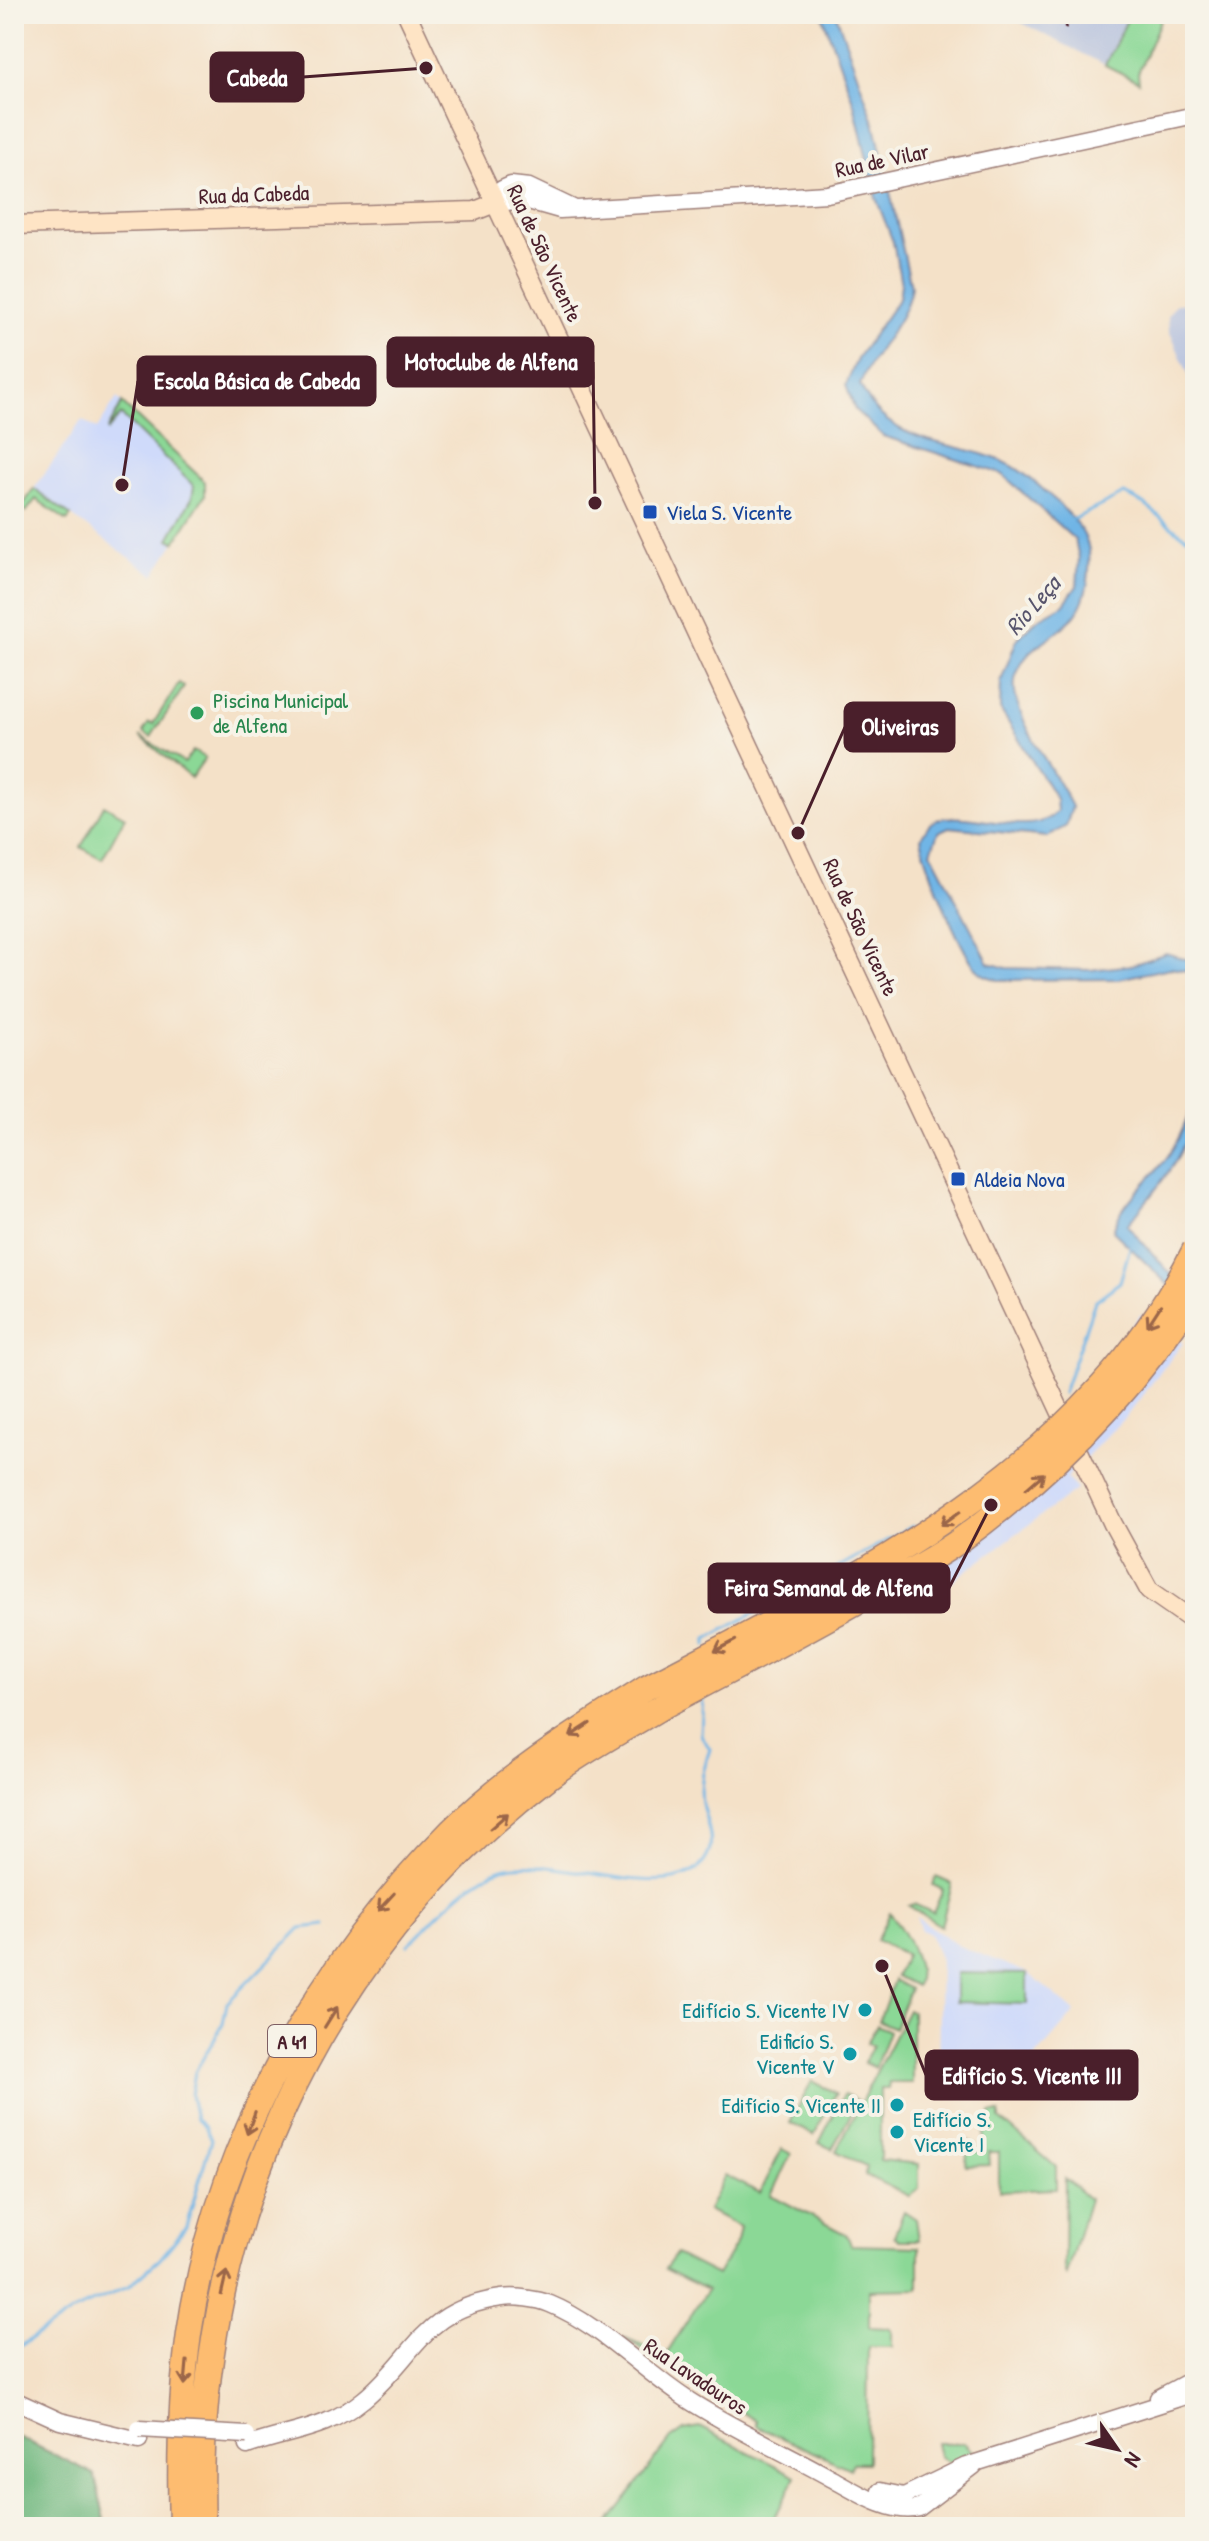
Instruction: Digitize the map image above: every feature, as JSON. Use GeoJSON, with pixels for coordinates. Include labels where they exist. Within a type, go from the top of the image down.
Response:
{"type":"FeatureCollection","features":[{"type":"Feature","properties":{"kind":"highway","name":"A 41"},"geometry":{"type":"LineString","coordinates":[[203,2527],[200,2455],[212,2338],[237,2225],[277,2116],[329,2018],[394,1927],[470,1846],[551,1776],[652,1699],[944,1524],[1022,1464],[1089,1399],[1141,1335],[1195,1249]]}},
{"type":"Feature","properties":{"kind":"highway","name":"A 41"},"geometry":{"type":"LineString","coordinates":[[181,2527],[179,2453],[189,2332],[215,2220],[256,2108],[310,2007],[376,1913],[453,1830],[537,1759],[652,1699],[855,1603],[968,1534],[1036,1481],[1105,1415],[1158,1350],[1195,1293]]}},
{"type":"Feature","properties":{"kind":"main road","name":"Rua de São Vicente"},"geometry":{"type":"LineString","coordinates":[[407,14],[1113,1524],[1149,1590],[1195,1622]]}},
{"type":"Feature","properties":{"kind":"main road","name":"Rua da Cabeda"},"geometry":{"type":"LineString","coordinates":[[14,225],[475,211],[495,203]]}},
{"type":"Feature","properties":{"kind":"street","name":"Rua de Vilar"},"geometry":{"type":"LineString","coordinates":[[495,203],[502,189],[518,184],[573,208],[774,199],[870,186],[1195,115]]}},
{"type":"Feature","properties":{"kind":"street","name":"Rua Lavadouros"},"geometry":{"type":"LineString","coordinates":[[14,2400],[60,2421],[117,2433],[247,2440],[308,2431],[356,2404],[424,2331],[460,2308],[505,2297],[545,2303],[571,2315],[685,2397],[751,2438],[829,2476],[897,2497],[925,2494],[966,2466],[974,2466],[1136,2411]]}},
{"type":"Feature","properties":{"kind":"street"},"geometry":{"type":"LineString","coordinates":[[1136,2411],[1195,2378]]}},
{"type":"Feature","properties":{"kind":"street"},"geometry":{"type":"LineString","coordinates":[[1136,2411],[1195,2393]]}},
{"type":"Feature","properties":{"kind":"shaded area"},"geometry":{"type":"Polygon","coordinates":[[[1004,14],[1163,14],[1138,73],[1139,82],[1004,14]]]}},
{"type":"Feature","properties":{"kind":"shaded area"},"geometry":{"type":"Polygon","coordinates":[[[1195,303],[1195,390],[1169,330],[1168,315],[1176,304],[1195,303]]]}},
{"type":"Feature","properties":{"kind":"shaded area"},"geometry":{"type":"Polygon","coordinates":[[[117,398],[205,482],[205,495],[154,575],[34,489],[82,420],[97,429],[117,398]]]}},
{"type":"Feature","properties":{"kind":"shaded area"},"geometry":{"type":"Polygon","coordinates":[[[1141,1314],[1183,1343],[1128,1414],[1066,1478],[1077,1489],[943,1588],[908,1533],[983,1485],[1068,1404],[1141,1314]]]}},
{"type":"Feature","properties":{"kind":"shaded area"},"geometry":{"type":"Polygon","coordinates":[[[916,1917],[959,1946],[1028,1973],[1075,2012],[1031,2063],[1030,2078],[945,2080],[938,2075],[940,1959],[929,1934],[921,1930],[916,1917]]]}},
{"type":"Feature","properties":{"kind":"green space"},"geometry":{"type":"Polygon","coordinates":[[[1130,14],[1163,14],[1138,73],[1139,82],[1105,65],[1130,14]]]}},
{"type":"Feature","properties":{"kind":"green space"},"geometry":{"type":"Polygon","coordinates":[[[122,403],[205,482],[205,495],[175,542],[169,539],[192,498],[194,486],[121,415],[107,431],[122,403]]]}},
{"type":"Feature","properties":{"kind":"green space"},"geometry":{"type":"Polygon","coordinates":[[[34,489],[71,516],[67,521],[36,499],[26,512],[21,508],[34,489]]]}},
{"type":"Feature","properties":{"kind":"green space"},"geometry":{"type":"Polygon","coordinates":[[[179,683],[184,687],[151,737],[143,732],[149,723],[153,724],[179,683]]]}},
{"type":"Feature","properties":{"kind":"green space"},"geometry":{"type":"Polygon","coordinates":[[[140,736],[184,763],[193,751],[205,758],[191,778],[140,736]]]}},
{"type":"Feature","properties":{"kind":"green space"},"geometry":{"type":"Polygon","coordinates":[[[104,805],[125,817],[102,859],[81,847],[104,805]]]}},
{"type":"Feature","properties":{"kind":"green space"},"geometry":{"type":"Polygon","coordinates":[[[936,1877],[952,1884],[941,1926],[909,1906],[914,1904],[933,1913],[943,1890],[933,1885],[936,1877]]]}},
{"type":"Feature","properties":{"kind":"green space"},"geometry":{"type":"Polygon","coordinates":[[[890,1913],[915,1958],[918,1968],[916,1986],[896,1976],[906,1955],[876,1940],[890,1913]]]}},
{"type":"Feature","properties":{"kind":"green space"},"geometry":{"type":"Polygon","coordinates":[[[956,1973],[1027,1974],[1027,2004],[956,2002],[956,1973]]]}},
{"type":"Feature","properties":{"kind":"green space"},"geometry":{"type":"Polygon","coordinates":[[[894,1980],[910,1989],[894,2028],[879,2021],[894,1980]]]}},
{"type":"Feature","properties":{"kind":"green space"},"geometry":{"type":"Polygon","coordinates":[[[908,2010],[912,2012],[912,2083],[889,2083],[888,2089],[880,2089],[880,2160],[919,2164],[919,2188],[909,2196],[865,2175],[866,2166],[836,2151],[908,2010]]]}},
{"type":"Feature","properties":{"kind":"green space"},"geometry":{"type":"Polygon","coordinates":[[[877,2025],[889,2031],[875,2068],[864,2063],[873,2046],[867,2043],[877,2025]]]}},
{"type":"Feature","properties":{"kind":"green space"},"geometry":{"type":"Polygon","coordinates":[[[812,2081],[836,2093],[814,2135],[790,2123],[812,2081]]]}},
{"type":"Feature","properties":{"kind":"green space"},"geometry":{"type":"Polygon","coordinates":[[[844,2094],[858,2101],[832,2149],[819,2143],[844,2094]]]}},
{"type":"Feature","properties":{"kind":"green space"},"geometry":{"type":"Polygon","coordinates":[[[991,2113],[1000,2113],[1000,2119],[1056,2167],[1056,2189],[999,2191],[999,2152],[989,2152],[990,2165],[966,2166],[968,2141],[975,2144],[976,2152],[984,2152],[984,2132],[991,2132],[991,2113]]]}},
{"type":"Feature","properties":{"kind":"green space"},"geometry":{"type":"Polygon","coordinates":[[[782,2149],[791,2154],[771,2195],[847,2235],[851,2245],[919,2247],[919,2289],[869,2290],[869,2327],[892,2331],[892,2347],[868,2347],[867,2463],[852,2463],[850,2469],[756,2426],[756,2421],[623,2337],[666,2355],[707,2290],[665,2269],[676,2254],[717,2275],[737,2241],[740,2227],[708,2210],[725,2175],[760,2193],[782,2149]]]}},
{"type":"Feature","properties":{"kind":"green space"},"geometry":{"type":"Polygon","coordinates":[[[1065,2178],[1089,2199],[1066,2275],[1064,2270],[1065,2178]]]}},
{"type":"Feature","properties":{"kind":"green space"},"geometry":{"type":"Polygon","coordinates":[[[904,2211],[916,2219],[919,2240],[899,2240],[894,2236],[904,2211]]]}},
{"type":"Feature","properties":{"kind":"green space"},"geometry":{"type":"Polygon","coordinates":[[[699,2427],[796,2476],[770,2527],[605,2527],[671,2439],[684,2430],[699,2427]]]}},
{"type":"Feature","properties":{"kind":"green space"},"geometry":{"type":"Polygon","coordinates":[[[14,2435],[94,2474],[107,2527],[14,2527],[14,2435]]]}},
{"type":"Feature","properties":{"kind":"green space"},"geometry":{"type":"Polygon","coordinates":[[[936,2443],[964,2443],[975,2454],[949,2463],[939,2456],[936,2443]]]}},
{"type":"Feature","properties":{"kind":"water"},"geometry":{"type":"Polygon","coordinates":[[[822,14],[836,14],[875,125],[911,286],[903,313],[860,385],[872,405],[904,431],[983,454],[1023,474],[1067,512],[1084,535],[1089,549],[1085,593],[1078,610],[1068,623],[1033,650],[1016,676],[1018,706],[1025,723],[1072,807],[1066,826],[1047,837],[949,827],[938,832],[931,852],[989,963],[1006,968],[1090,970],[1132,965],[1166,953],[1195,962],[1195,972],[1170,968],[1118,979],[998,980],[981,973],[968,957],[936,886],[921,838],[931,823],[943,818],[958,818],[1030,824],[1045,820],[1057,811],[1056,799],[1000,709],[1001,681],[1017,639],[1038,619],[1063,605],[1077,586],[1079,558],[1075,540],[1002,474],[883,436],[855,410],[846,385],[858,357],[899,298],[901,284],[893,242],[876,198],[854,104],[822,14]]]}},
{"type":"Feature","properties":{"kind":"water"},"geometry":{"type":"Polygon","coordinates":[[[1195,1098],[1189,1133],[1181,1150],[1162,1181],[1127,1225],[1177,1281],[1181,1297],[1113,1231],[1128,1202],[1170,1153],[1195,1098]]]}},
{"type":"Feature","properties":{"kind":"waterway"},"geometry":{"type":"LineString","coordinates":[[1070,521],[1124,494],[1144,504],[1195,541]]}},
{"type":"Feature","properties":{"kind":"waterway"},"geometry":{"type":"LineString","coordinates":[[1063,1393],[1095,1301],[1120,1282],[1131,1244]]}},
{"type":"Feature","properties":{"kind":"waterway"},"geometry":{"type":"LineString","coordinates":[[707,1645],[707,1639],[913,1526]]}},
{"type":"Feature","properties":{"kind":"waterway"},"geometry":{"type":"LineString","coordinates":[[408,1945],[464,1890],[489,1873],[503,1868],[526,1865],[644,1880],[671,1879],[693,1872],[707,1857],[710,1844],[701,1796],[710,1749],[701,1735],[703,1696]]}},
{"type":"Feature","properties":{"kind":"waterway"},"geometry":{"type":"LineString","coordinates":[[14,2350],[74,2311],[129,2286],[160,2259],[186,2227],[211,2140],[206,2128],[196,2119],[191,2095],[195,2072],[223,2024],[227,2003],[301,1928],[326,1925]]}},
{"type":"Feature","properties":{"kind":"railway"},"geometry":{"type":"LineString","coordinates":[[1065,28],[1072,14]]}},
{"type":"Feature","properties":{"kind":"place","name":"Cabeda"},"geometry":{"type":"Point","coordinates":[426,68]}},
{"type":"Feature","properties":{"kind":"place","name":"Escola Básica de Cabeda"},"geometry":{"type":"Point","coordinates":[122,485]}},
{"type":"Feature","properties":{"kind":"place","name":"Motoclube de Alfena"},"geometry":{"type":"Point","coordinates":[595,503]}},
{"type":"Feature","properties":{"kind":"place","name":"Viela S. Vicente"},"geometry":{"type":"Point","coordinates":[650,512]}},
{"type":"Feature","properties":{"kind":"place","name":"Piscina Municipal de Alfena"},"geometry":{"type":"Point","coordinates":[197,713]}},
{"type":"Feature","properties":{"kind":"place","name":"Oliveiras"},"geometry":{"type":"Point","coordinates":[798,833]}},
{"type":"Feature","properties":{"kind":"place","name":"Aldeia Nova"},"geometry":{"type":"Point","coordinates":[958,1179]}},
{"type":"Feature","properties":{"kind":"place","name":"Feira Semanal de Alfena"},"geometry":{"type":"Point","coordinates":[991,1505]}},
{"type":"Feature","properties":{"kind":"place","name":"Edifício S. Vicente III"},"geometry":{"type":"Point","coordinates":[882,1966]}},
{"type":"Feature","properties":{"kind":"place","name":"Edifício S. Vicente IV"},"geometry":{"type":"Point","coordinates":[865,2010]}},
{"type":"Feature","properties":{"kind":"place","name":"Edificío S. Vicente V"},"geometry":{"type":"Point","coordinates":[850,2054]}},
{"type":"Feature","properties":{"kind":"place","name":"Edifício S. Vicente II"},"geometry":{"type":"Point","coordinates":[897,2105]}},
{"type":"Feature","properties":{"kind":"place","name":"Edifício S. Vicente I"},"geometry":{"type":"Point","coordinates":[897,2132]}},
{"type":"Feature","properties":{"kind":"water label","name":"Rio Leça"},"geometry":{"type":"Point","coordinates":[1032,605]}}]}
